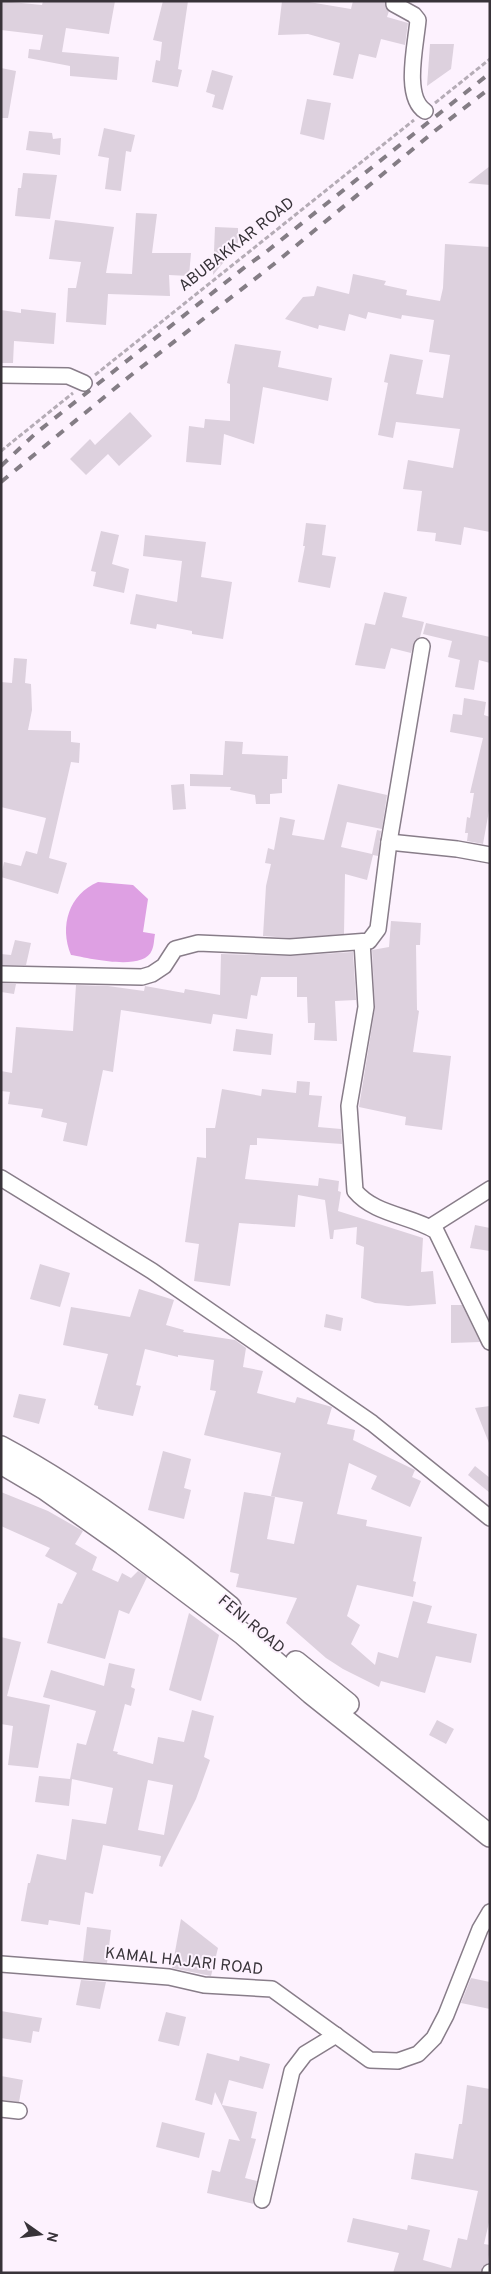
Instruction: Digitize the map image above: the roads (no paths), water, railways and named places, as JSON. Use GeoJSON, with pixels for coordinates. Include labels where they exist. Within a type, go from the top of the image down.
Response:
{"type":"FeatureCollection","features":[{"type":"Feature","properties":{"kind":"main road","name":"FENI ROAD"},"geometry":{"type":"LineString","coordinates":[[1,1447],[46,1471],[188,1572],[490,1818]]}},
{"type":"Feature","properties":{"kind":"main road"},"geometry":{"type":"LineString","coordinates":[[1,1464],[68,1506],[243,1634],[311,1693],[490,1836]]}},
{"type":"Feature","properties":{"kind":"street"},"geometry":{"type":"LineString","coordinates":[[394,1],[394,4],[414,15],[418,20],[412,76],[413,95],[418,106],[425,111]]}},
{"type":"Feature","properties":{"kind":"street"},"geometry":{"type":"LineString","coordinates":[[1,375],[68,376],[84,383]]}},
{"type":"Feature","properties":{"kind":"street"},"geometry":{"type":"LineString","coordinates":[[1,974],[108,975],[134,978],[152,974],[164,966],[175,949],[198,943],[290,947],[369,941],[378,929],[390,842],[422,646]]}},
{"type":"Feature","properties":{"kind":"street"},"geometry":{"type":"LineString","coordinates":[[390,842],[490,854]]}},
{"type":"Feature","properties":{"kind":"street"},"geometry":{"type":"LineString","coordinates":[[362,942],[366,1007],[349,1106],[355,1191],[362,1199],[378,1208],[430,1227],[436,1231],[448,1251],[455,1273],[490,1342]]}},
{"type":"Feature","properties":{"kind":"street"},"geometry":{"type":"LineString","coordinates":[[1,1178],[152,1271],[372,1423],[490,1518]]}},
{"type":"Feature","properties":{"kind":"street"},"geometry":{"type":"LineString","coordinates":[[430,1227],[490,1189]]}},
{"type":"Feature","properties":{"kind":"street","name":"KAMAL HAJARI ROAD"},"geometry":{"type":"LineString","coordinates":[[1,1964],[169,1977],[204,1985],[272,1989],[370,2060],[398,2061],[418,2054],[434,2038],[480,1929],[490,1912]]}},
{"type":"Feature","properties":{"kind":"street"},"geometry":{"type":"LineString","coordinates":[[262,2200],[292,2071],[305,2054],[336,2035]]}},
{"type":"Feature","properties":{"kind":"street"},"geometry":{"type":"LineString","coordinates":[[1,2109],[19,2111]]}},
{"type":"Feature","properties":{"kind":"railway"},"geometry":{"type":"LineString","coordinates":[[1,466],[36,433],[490,73]]}},
{"type":"Feature","properties":{"kind":"railway"},"geometry":{"type":"LineString","coordinates":[[1,482],[130,376],[274,264],[436,130],[490,88]]}}]}
